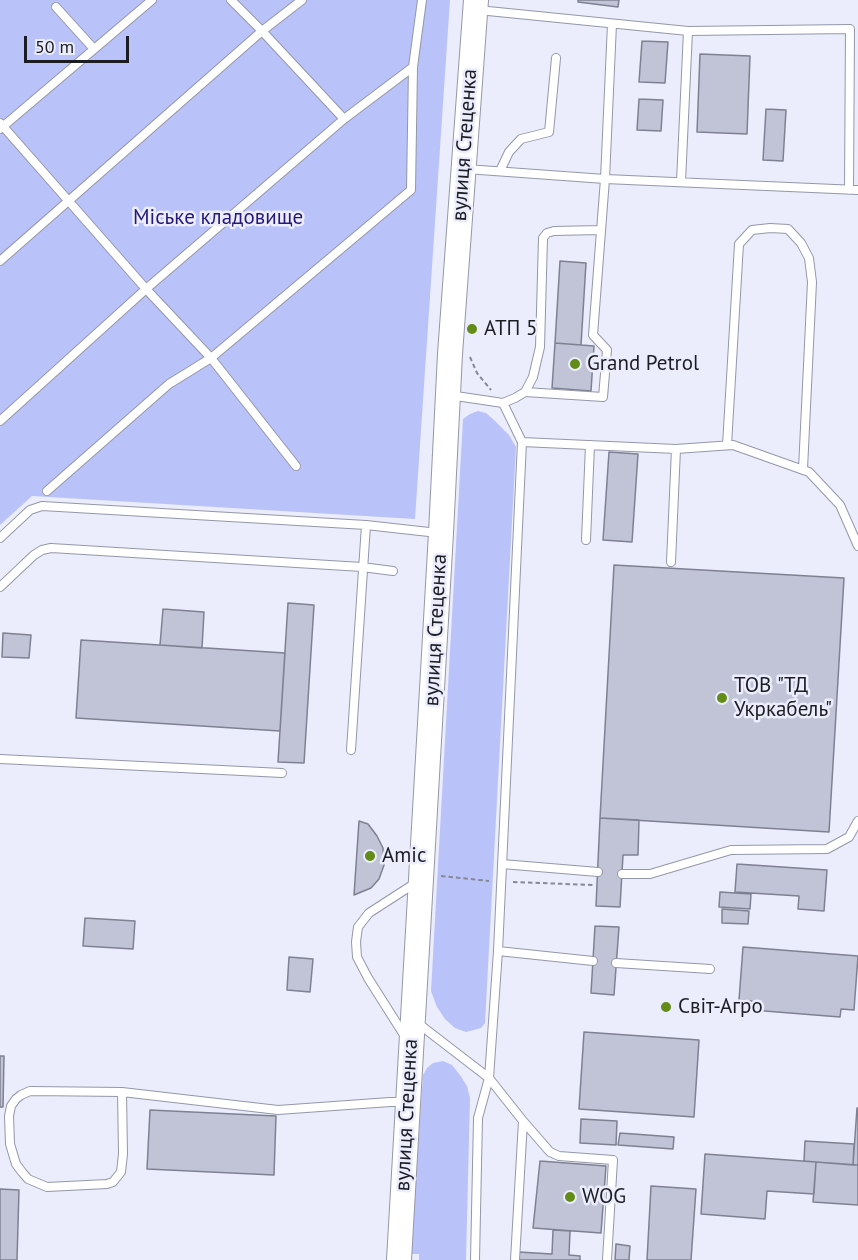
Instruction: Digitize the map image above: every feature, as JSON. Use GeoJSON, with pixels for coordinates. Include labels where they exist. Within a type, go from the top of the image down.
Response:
{"type":"FeatureCollection","features":[{"type":"Feature","properties":{"kind":"main road","name":"вулиця Стеценка"},"geometry":{"type":"LineString","coordinates":[[399,1260],[413,1019],[429,878],[448,395],[476,5]]}},
{"type":"Feature","properties":{"kind":"lane"},"geometry":{"type":"LineString","coordinates":[[152,0],[1,126],[146,289],[211,358],[296,466]]}},
{"type":"Feature","properties":{"kind":"lane"},"geometry":{"type":"LineString","coordinates":[[231,0],[344,119]]}},
{"type":"Feature","properties":{"kind":"lane"},"geometry":{"type":"LineString","coordinates":[[0,261],[262,31],[302,0]]}},
{"type":"Feature","properties":{"kind":"lane"},"geometry":{"type":"LineString","coordinates":[[47,491],[169,384],[211,358],[411,190],[413,66],[422,0]]}},
{"type":"Feature","properties":{"kind":"lane"},"geometry":{"type":"LineString","coordinates":[[463,168],[605,179],[853,190],[850,29],[688,31],[612,24],[476,5]]}},
{"type":"Feature","properties":{"kind":"lane"},"geometry":{"type":"LineString","coordinates":[[56,7],[94,49]]}},
{"type":"Feature","properties":{"kind":"lane"},"geometry":{"type":"LineString","coordinates":[[525,392],[603,397],[607,350],[593,335],[605,179],[612,24]]}},
{"type":"Feature","properties":{"kind":"lane"},"geometry":{"type":"LineString","coordinates":[[681,182],[688,31]]}},
{"type":"Feature","properties":{"kind":"lane"},"geometry":{"type":"LineString","coordinates":[[500,171],[508,152],[521,139],[549,132],[556,58]]}},
{"type":"Feature","properties":{"kind":"lane"},"geometry":{"type":"LineString","coordinates":[[0,421],[146,289],[344,119],[413,66]]}},
{"type":"Feature","properties":{"kind":"lane"},"geometry":{"type":"LineString","coordinates":[[727,445],[739,244],[752,230],[770,228],[788,230],[801,243],[809,258],[812,282],[803,469]]}},
{"type":"Feature","properties":{"kind":"lane"},"geometry":{"type":"LineString","coordinates":[[448,395],[503,403],[525,392],[533,377],[540,347],[543,238],[547,233],[554,231],[601,230]]}},
{"type":"Feature","properties":{"kind":"lane"},"geometry":{"type":"LineString","coordinates":[[475,1260],[478,1118],[489,1078],[498,951],[522,442],[503,403]]}},
{"type":"Feature","properties":{"kind":"lane"},"geometry":{"type":"LineString","coordinates":[[522,442],[676,449],[733,445],[809,472],[840,506],[858,546]]}},
{"type":"Feature","properties":{"kind":"lane"},"geometry":{"type":"LineString","coordinates":[[586,540],[590,445]]}},
{"type":"Feature","properties":{"kind":"lane"},"geometry":{"type":"LineString","coordinates":[[671,562],[676,449]]}},
{"type":"Feature","properties":{"kind":"lane"},"geometry":{"type":"LineString","coordinates":[[0,538],[30,510],[42,506],[366,525],[441,533]]}},
{"type":"Feature","properties":{"kind":"lane"},"geometry":{"type":"LineString","coordinates":[[351,750],[366,525]]}},
{"type":"Feature","properties":{"kind":"lane"},"geometry":{"type":"LineString","coordinates":[[0,586],[34,555],[51,548],[362,567],[393,571]]}},
{"type":"Feature","properties":{"kind":"lane"},"geometry":{"type":"LineString","coordinates":[[0,759],[282,773]]}},
{"type":"Feature","properties":{"kind":"lane"},"geometry":{"type":"LineString","coordinates":[[622,874],[650,874],[731,850],[827,849],[849,837],[858,821]]}},
{"type":"Feature","properties":{"kind":"lane"},"geometry":{"type":"LineString","coordinates":[[502,864],[598,872]]}},
{"type":"Feature","properties":{"kind":"lane"},"geometry":{"type":"LineString","coordinates":[[411,1045],[368,978],[357,957],[356,942],[358,927],[369,914],[429,878]]}},
{"type":"Feature","properties":{"kind":"lane"},"geometry":{"type":"LineString","coordinates":[[498,951],[592,961]]}},
{"type":"Feature","properties":{"kind":"lane"},"geometry":{"type":"LineString","coordinates":[[616,963],[710,969]]}},
{"type":"Feature","properties":{"kind":"lane"},"geometry":{"type":"LineString","coordinates":[[413,1019],[489,1078],[550,1152],[559,1156],[613,1160],[607,1260]]}},
{"type":"Feature","properties":{"kind":"lane"},"geometry":{"type":"LineString","coordinates":[[122,1092],[123,1154],[121,1172],[113,1182],[47,1187],[28,1179],[16,1164],[9,1144],[9,1116],[11,1106],[21,1095],[30,1091],[122,1092],[278,1110],[390,1102],[408,1103]]}},
{"type":"Feature","properties":{"kind":"lane"},"geometry":{"type":"LineString","coordinates":[[515,1260],[523,1121]]}},
{"type":"Feature","properties":{"kind":"path"},"geometry":{"type":"LineString","coordinates":[[470,354],[477,373],[503,403]]}},
{"type":"Feature","properties":{"kind":"path"},"geometry":{"type":"LineString","coordinates":[[429,878],[593,885]]}},
{"type":"Feature","properties":{"kind":"green space","name":"Міське кладовище"},"geometry":{"type":"Polygon","coordinates":[[[0,0],[450,0],[415,519],[32,496],[0,525],[0,0]]]}},
{"type":"Feature","properties":{"kind":"green space"},"geometry":{"type":"Polygon","coordinates":[[[478,411],[486,413],[494,420],[509,435],[516,447],[485,1023],[481,1028],[466,1032],[455,1028],[445,1019],[431,991],[463,419],[478,411]]]}},
{"type":"Feature","properties":{"kind":"green space"},"geometry":{"type":"Polygon","coordinates":[[[443,1061],[452,1065],[460,1075],[467,1086],[470,1098],[466,1260],[419,1260],[419,1254],[411,1254],[423,1075],[433,1063],[443,1061]]]}},
{"type":"Feature","properties":{"kind":"building"},"geometry":{"type":"Polygon","coordinates":[[[578,0],[619,0],[618,7],[578,2],[578,0]]]}},
{"type":"Feature","properties":{"kind":"building"},"geometry":{"type":"Polygon","coordinates":[[[642,41],[668,42],[665,83],[639,82],[642,41]]]}},
{"type":"Feature","properties":{"kind":"building"},"geometry":{"type":"Polygon","coordinates":[[[700,54],[750,56],[747,134],[697,132],[700,54]]]}},
{"type":"Feature","properties":{"kind":"building"},"geometry":{"type":"Polygon","coordinates":[[[639,99],[663,100],[661,131],[637,130],[639,99]]]}},
{"type":"Feature","properties":{"kind":"building"},"geometry":{"type":"Polygon","coordinates":[[[766,109],[786,110],[783,161],[763,160],[766,109]]]}},
{"type":"Feature","properties":{"kind":"building"},"geometry":{"type":"Polygon","coordinates":[[[560,261],[586,263],[581,345],[555,343],[560,261]]]}},
{"type":"Feature","properties":{"kind":"building"},"geometry":{"type":"Polygon","coordinates":[[[555,343],[594,346],[591,391],[552,388],[555,343]]]}},
{"type":"Feature","properties":{"kind":"building"},"geometry":{"type":"Polygon","coordinates":[[[609,452],[638,454],[632,542],[603,540],[609,452]]]}},
{"type":"Feature","properties":{"kind":"building","name":"ТОВ \"ТД Укркабель\""},"geometry":{"type":"Polygon","coordinates":[[[614,565],[844,578],[829,832],[600,818],[614,565]]]}},
{"type":"Feature","properties":{"kind":"building"},"geometry":{"type":"Polygon","coordinates":[[[288,603],[314,605],[304,763],[278,762],[288,603]]]}},
{"type":"Feature","properties":{"kind":"building"},"geometry":{"type":"Polygon","coordinates":[[[163,609],[204,612],[202,648],[160,645],[163,609]]]}},
{"type":"Feature","properties":{"kind":"building"},"geometry":{"type":"Polygon","coordinates":[[[3,633],[31,635],[29,658],[2,657],[3,633]]]}},
{"type":"Feature","properties":{"kind":"building"},"geometry":{"type":"Polygon","coordinates":[[[81,640],[285,653],[280,731],[76,718],[81,640]]]}},
{"type":"Feature","properties":{"kind":"building"},"geometry":{"type":"Polygon","coordinates":[[[600,818],[639,820],[638,855],[623,855],[620,907],[596,906],[600,818]]]}},
{"type":"Feature","properties":{"kind":"building","name":"Amic"},"geometry":{"type":"Polygon","coordinates":[[[359,821],[368,824],[377,836],[383,848],[384,865],[379,879],[371,888],[354,895],[359,821]]]}},
{"type":"Feature","properties":{"kind":"building"},"geometry":{"type":"Polygon","coordinates":[[[737,864],[827,870],[824,911],[798,909],[799,896],[735,892],[737,864]]]}},
{"type":"Feature","properties":{"kind":"building"},"geometry":{"type":"Polygon","coordinates":[[[720,892],[751,894],[750,909],[719,907],[720,892]]]}},
{"type":"Feature","properties":{"kind":"building"},"geometry":{"type":"Polygon","coordinates":[[[722,909],[749,911],[748,924],[722,923],[722,909]]]}},
{"type":"Feature","properties":{"kind":"building"},"geometry":{"type":"Polygon","coordinates":[[[85,918],[135,921],[133,949],[83,946],[85,918]]]}},
{"type":"Feature","properties":{"kind":"building"},"geometry":{"type":"Polygon","coordinates":[[[595,926],[619,927],[614,995],[591,993],[595,926]]]}},
{"type":"Feature","properties":{"kind":"building"},"geometry":{"type":"Polygon","coordinates":[[[743,947],[858,956],[854,1010],[841,1009],[840,1017],[752,1010],[752,1001],[739,1000],[743,947]]]}},
{"type":"Feature","properties":{"kind":"building"},"geometry":{"type":"Polygon","coordinates":[[[289,957],[313,959],[310,992],[287,990],[289,957]]]}},
{"type":"Feature","properties":{"kind":"building"},"geometry":{"type":"Polygon","coordinates":[[[584,1032],[699,1040],[694,1117],[579,1109],[584,1032]]]}},
{"type":"Feature","properties":{"kind":"building"},"geometry":{"type":"Polygon","coordinates":[[[0,1056],[4,1056],[3,1107],[0,1107],[0,1056]]]}},
{"type":"Feature","properties":{"kind":"building"},"geometry":{"type":"Polygon","coordinates":[[[857,1108],[858,1165],[853,1165],[857,1108]]]}},
{"type":"Feature","properties":{"kind":"building"},"geometry":{"type":"Polygon","coordinates":[[[150,1110],[276,1116],[274,1175],[147,1169],[150,1110]]]}},
{"type":"Feature","properties":{"kind":"building"},"geometry":{"type":"Polygon","coordinates":[[[581,1119],[617,1121],[616,1145],[580,1143],[581,1119]]]}},
{"type":"Feature","properties":{"kind":"building"},"geometry":{"type":"Polygon","coordinates":[[[620,1133],[674,1137],[673,1149],[618,1145],[620,1133]]]}},
{"type":"Feature","properties":{"kind":"building"},"geometry":{"type":"Polygon","coordinates":[[[805,1141],[854,1144],[853,1165],[804,1161],[805,1141]]]}},
{"type":"Feature","properties":{"kind":"building"},"geometry":{"type":"Polygon","coordinates":[[[705,1154],[816,1162],[814,1194],[767,1191],[765,1219],[701,1214],[705,1154]]]}},
{"type":"Feature","properties":{"kind":"building","name":"WOG"},"geometry":{"type":"Polygon","coordinates":[[[540,1161],[606,1166],[601,1233],[533,1228],[540,1161]]]}},
{"type":"Feature","properties":{"kind":"building"},"geometry":{"type":"Polygon","coordinates":[[[816,1162],[858,1165],[858,1205],[813,1202],[816,1162]]]}},
{"type":"Feature","properties":{"kind":"building"},"geometry":{"type":"Polygon","coordinates":[[[651,1186],[696,1189],[691,1260],[647,1260],[651,1186]]]}},
{"type":"Feature","properties":{"kind":"building"},"geometry":{"type":"Polygon","coordinates":[[[0,1189],[19,1190],[17,1260],[0,1260],[0,1189]]]}},
{"type":"Feature","properties":{"kind":"building"},"geometry":{"type":"Polygon","coordinates":[[[553,1230],[570,1231],[569,1255],[580,1256],[580,1260],[518,1260],[519,1252],[552,1254],[553,1230]]]}},
{"type":"Feature","properties":{"kind":"building"},"geometry":{"type":"Polygon","coordinates":[[[616,1244],[630,1246],[629,1260],[615,1260],[616,1244]]]}},
{"type":"Feature","properties":{"kind":"place","name":"АТП 5"},"geometry":{"type":"Point","coordinates":[472,329]}},
{"type":"Feature","properties":{"kind":"place","name":"Grand Petrol"},"geometry":{"type":"Point","coordinates":[575,364]}},
{"type":"Feature","properties":{"kind":"place","name":"ТОВ \"ТД Укркабель\""},"geometry":{"type":"Point","coordinates":[722,698]}},
{"type":"Feature","properties":{"kind":"place","name":"Amic"},"geometry":{"type":"Point","coordinates":[370,856]}},
{"type":"Feature","properties":{"kind":"place","name":"Світ-Агро"},"geometry":{"type":"Point","coordinates":[666,1007]}},
{"type":"Feature","properties":{"kind":"place","name":"WOG"},"geometry":{"type":"Point","coordinates":[570,1197]}}]}
